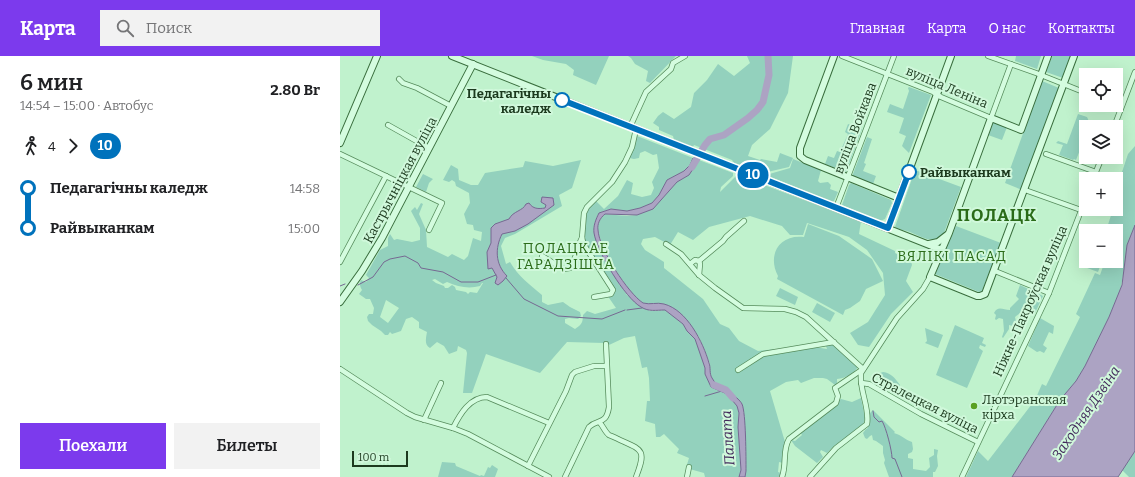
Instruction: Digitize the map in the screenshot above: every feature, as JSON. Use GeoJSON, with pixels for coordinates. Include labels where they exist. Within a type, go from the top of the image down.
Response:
{"type":"FeatureCollection","features":[{"type":"Feature","properties":{"kind":"street"},"geometry":{"type":"LineString","coordinates":[[340,143],[377,56]]}},
{"type":"Feature","properties":{"kind":"street"},"geometry":{"type":"LineString","coordinates":[[452,56],[942,250]]}},
{"type":"Feature","properties":{"kind":"street"},"geometry":{"type":"LineString","coordinates":[[594,297],[611,294],[613,290],[584,245],[582,238],[584,213],[587,207],[612,182],[625,162],[632,147],[633,128],[646,92],[671,69],[673,63],[684,56]]}},
{"type":"Feature","properties":{"kind":"street"},"geometry":{"type":"LineString","coordinates":[[834,56],[800,148],[800,156],[805,160],[899,198]]}},
{"type":"Feature","properties":{"kind":"street","name":"вуліца Леніна"},"geometry":{"type":"LineString","coordinates":[[842,56],[933,92],[1021,130],[1042,75]]}},
{"type":"Feature","properties":{"kind":"street","name":"вуліца Войкава"},"geometry":{"type":"LineString","coordinates":[[836,208],[894,56]]}},
{"type":"Feature","properties":{"kind":"street"},"geometry":{"type":"LineString","coordinates":[[888,228],[951,56]]}},
{"type":"Feature","properties":{"kind":"street"},"geometry":{"type":"LineString","coordinates":[[988,56],[1079,89]]}},
{"type":"Feature","properties":{"kind":"street"},"geometry":{"type":"LineString","coordinates":[[1042,75],[1048,56]]}},
{"type":"Feature","properties":{"kind":"street"},"geometry":{"type":"LineString","coordinates":[[930,277],[980,296],[985,294],[987,291],[1074,56]]}},
{"type":"Feature","properties":{"kind":"street","name":"Кастрычніцкая вуліца"},"geometry":{"type":"LineString","coordinates":[[340,302],[362,271],[382,238],[473,64]]}},
{"type":"Feature","properties":{"kind":"street"},"geometry":{"type":"LineString","coordinates":[[810,477],[836,448],[866,424],[867,418],[861,383],[861,373],[897,318],[923,289],[930,277],[942,250],[1011,64]]}},
{"type":"Feature","properties":{"kind":"street"},"geometry":{"type":"LineString","coordinates":[[1123,102],[1135,72]]}},
{"type":"Feature","properties":{"kind":"street"},"geometry":{"type":"LineString","coordinates":[[399,79],[403,83],[417,88],[451,106]]}},
{"type":"Feature","properties":{"kind":"street"},"geometry":{"type":"LineString","coordinates":[[388,125],[429,148]]}},
{"type":"Feature","properties":{"kind":"street"},"geometry":{"type":"LineString","coordinates":[[340,154],[442,203],[429,230]]}},
{"type":"Feature","properties":{"kind":"street"},"geometry":{"type":"LineString","coordinates":[[1046,154],[1096,172],[1099,164]]}},
{"type":"Feature","properties":{"kind":"street"},"geometry":{"type":"LineString","coordinates":[[340,262],[386,176]]}},
{"type":"Feature","properties":{"kind":"street"},"geometry":{"type":"LineString","coordinates":[[1025,190],[1079,209]]}},
{"type":"Feature","properties":{"kind":"street","name":"Ніжне-Пакроўская вуліца"},"geometry":{"type":"LineString","coordinates":[[962,477],[1049,293],[1079,215]]}},
{"type":"Feature","properties":{"kind":"street"},"geometry":{"type":"LineString","coordinates":[[690,264],[695,260],[699,260],[723,241],[744,221]]}},
{"type":"Feature","properties":{"kind":"street"},"geometry":{"type":"LineString","coordinates":[[927,244],[938,242],[948,234]]}},
{"type":"Feature","properties":{"kind":"street"},"geometry":{"type":"LineString","coordinates":[[542,256],[563,269],[570,268],[575,261],[577,246],[582,238]]}},
{"type":"Feature","properties":{"kind":"street","name":"Стралецкая вуліца"},"geometry":{"type":"LineString","coordinates":[[666,244],[681,254],[700,275],[715,288],[743,308],[786,309],[796,312],[810,320],[863,369]]}},
{"type":"Feature","properties":{"kind":"street"},"geometry":{"type":"LineString","coordinates":[[699,260],[700,275]]}},
{"type":"Feature","properties":{"kind":"street"},"geometry":{"type":"LineString","coordinates":[[995,271],[1049,293]]}},
{"type":"Feature","properties":{"kind":"street"},"geometry":{"type":"LineString","coordinates":[[738,370],[762,354],[834,342]]}},
{"type":"Feature","properties":{"kind":"street"},"geometry":{"type":"LineString","coordinates":[[565,477],[589,427],[600,423],[608,415],[609,407],[606,344]]}},
{"type":"Feature","properties":{"kind":"street"},"geometry":{"type":"LineString","coordinates":[[528,466],[566,391],[572,375],[575,372],[594,366],[606,366]]}},
{"type":"Feature","properties":{"kind":"street"},"geometry":{"type":"LineString","coordinates":[[340,369],[407,413],[468,434],[549,477]]}},
{"type":"Feature","properties":{"kind":"street"},"geometry":{"type":"LineString","coordinates":[[782,477],[785,464],[784,457],[789,439],[836,403],[838,396],[835,388],[863,369]]}},
{"type":"Feature","properties":{"kind":"street"},"geometry":{"type":"LineString","coordinates":[[424,420],[441,383]]}},
{"type":"Feature","properties":{"kind":"street","name":"Стралецкая вуліца"},"geometry":{"type":"LineString","coordinates":[[861,383],[869,384],[921,414],[978,442]]}},
{"type":"Feature","properties":{"kind":"street"},"geometry":{"type":"LineString","coordinates":[[454,428],[461,412],[481,397],[487,397],[549,423]]}},
{"type":"Feature","properties":{"kind":"street"},"geometry":{"type":"LineString","coordinates":[[600,423],[604,426],[608,434],[640,450],[642,453],[642,459],[636,477]]}},
{"type":"Feature","properties":{"kind":"street"},"geometry":{"type":"LineString","coordinates":[[687,477],[689,467]]}},
{"type":"Feature","properties":{"kind":"shaded area"},"geometry":{"type":"Polygon","coordinates":[[[532,56],[609,56],[596,85],[573,75],[574,70],[566,64],[543,60],[532,56]]]}},
{"type":"Feature","properties":{"kind":"shaded area"},"geometry":{"type":"Polygon","coordinates":[[[628,56],[676,56],[650,83],[646,81],[648,71],[635,64],[628,56]]]}},
{"type":"Feature","properties":{"kind":"shaded area"},"geometry":{"type":"Polygon","coordinates":[[[747,56],[793,56],[788,93],[770,129],[752,145],[748,156],[760,160],[777,162],[780,153],[793,158],[789,167],[763,173],[734,163],[732,160],[694,145],[693,147],[674,140],[673,136],[659,130],[659,127],[653,123],[663,112],[674,119],[691,107],[694,93],[707,80],[718,64],[734,76],[750,63],[747,56]]]}},
{"type":"Feature","properties":{"kind":"shaded area"},"geometry":{"type":"Polygon","coordinates":[[[1016,56],[1041,56],[1037,69],[1015,61],[1016,56]]]}},
{"type":"Feature","properties":{"kind":"shaded area"},"geometry":{"type":"Polygon","coordinates":[[[1052,56],[1071,56],[1063,78],[1046,72],[1052,56]]]}},
{"type":"Feature","properties":{"kind":"shaded area"},"geometry":{"type":"Polygon","coordinates":[[[1042,81],[1059,88],[1022,190],[1005,183],[1042,81]]]}},
{"type":"Feature","properties":{"kind":"shaded area"},"geometry":{"type":"Polygon","coordinates":[[[909,87],[931,95],[909,153],[902,146],[906,136],[899,133],[904,118],[887,112],[890,104],[903,109],[909,87]]]}},
{"type":"Feature","properties":{"kind":"shaded area"},"geometry":{"type":"Polygon","coordinates":[[[1078,114],[1087,117],[1088,120],[1079,120],[1079,152],[1076,160],[1059,155],[1063,145],[1056,143],[1058,141],[1067,144],[1078,114]]]}},
{"type":"Feature","properties":{"kind":"shaded area"},"geometry":{"type":"Polygon","coordinates":[[[993,122],[1007,127],[1002,140],[988,135],[993,122]]]}},
{"type":"Feature","properties":{"kind":"shaded area"},"geometry":{"type":"Polygon","coordinates":[[[848,124],[862,129],[846,172],[825,164],[828,156],[834,158],[837,151],[840,152],[848,134],[845,132],[848,124]]]}},
{"type":"Feature","properties":{"kind":"shaded area"},"geometry":{"type":"Polygon","coordinates":[[[637,136],[693,158],[690,165],[684,171],[667,180],[659,195],[652,203],[627,211],[611,209],[599,213],[596,241],[609,268],[627,295],[650,311],[665,310],[683,324],[687,331],[695,338],[705,368],[705,374],[711,387],[727,394],[737,406],[739,413],[738,428],[741,470],[739,477],[705,477],[704,473],[686,468],[689,458],[677,453],[679,449],[664,434],[660,437],[656,437],[655,424],[645,421],[647,401],[650,401],[649,378],[647,367],[642,368],[635,336],[624,338],[609,345],[604,343],[567,342],[540,373],[486,354],[472,393],[463,393],[467,353],[466,350],[458,346],[457,351],[449,354],[444,346],[437,342],[430,348],[428,347],[426,343],[427,332],[419,328],[419,322],[412,317],[406,319],[401,331],[392,334],[390,332],[388,335],[385,335],[368,321],[367,317],[369,314],[373,314],[374,308],[370,299],[366,299],[359,294],[362,290],[360,281],[366,282],[369,278],[366,275],[380,250],[388,246],[388,238],[390,234],[394,240],[397,239],[412,242],[420,240],[420,228],[411,211],[415,207],[417,210],[421,203],[423,204],[419,214],[426,230],[427,247],[448,257],[452,254],[464,260],[468,256],[473,238],[481,241],[482,232],[474,230],[473,225],[467,224],[464,214],[470,203],[469,193],[456,186],[455,182],[452,180],[449,182],[443,180],[451,165],[458,169],[459,180],[471,185],[478,185],[485,173],[523,167],[525,161],[553,166],[581,160],[572,188],[559,195],[562,206],[515,234],[505,238],[501,246],[506,264],[510,262],[520,276],[542,295],[542,302],[548,305],[563,302],[580,312],[581,316],[578,319],[565,319],[565,323],[575,329],[581,324],[583,315],[587,311],[595,314],[616,308],[607,295],[615,290],[595,257],[585,245],[583,234],[586,213],[589,208],[596,201],[604,209],[618,196],[627,180],[633,183],[631,194],[642,197],[651,195],[654,188],[652,182],[659,168],[657,154],[653,155],[645,151],[640,153],[639,158],[629,158],[637,136]],[[435,279],[432,280],[445,288],[452,285],[456,290],[466,292],[468,294],[470,292],[477,293],[483,283],[480,286],[468,287],[447,282],[443,284],[435,279]],[[386,300],[380,317],[388,323],[399,308],[386,300]]]}},
{"type":"Feature","properties":{"kind":"shaded area"},"geometry":{"type":"Polygon","coordinates":[[[867,137],[872,139],[864,163],[866,164],[863,171],[876,176],[873,184],[853,176],[867,137]]]}},
{"type":"Feature","properties":{"kind":"shaded area"},"geometry":{"type":"Polygon","coordinates":[[[1135,146],[1135,225],[1127,245],[1120,292],[1085,366],[1076,381],[1060,400],[1012,477],[966,477],[978,451],[988,461],[1035,400],[1042,384],[1046,386],[1080,317],[1076,314],[1095,273],[1100,275],[1102,268],[1123,268],[1123,224],[1108,224],[1111,216],[1123,216],[1122,172],[1128,154],[1135,146]]]}},
{"type":"Feature","properties":{"kind":"shaded area"},"geometry":{"type":"Polygon","coordinates":[[[793,159],[821,170],[818,181],[820,183],[828,182],[831,185],[830,189],[838,192],[834,201],[832,202],[766,175],[790,168],[793,159]]]}},
{"type":"Feature","properties":{"kind":"shaded area"},"geometry":{"type":"Polygon","coordinates":[[[699,160],[733,173],[733,176],[721,187],[720,192],[737,175],[861,221],[859,234],[895,251],[895,253],[911,261],[912,265],[906,281],[913,292],[891,314],[869,347],[858,345],[850,333],[868,322],[885,295],[883,273],[867,250],[849,237],[807,223],[803,235],[790,235],[782,226],[750,216],[709,227],[693,240],[678,232],[670,245],[655,237],[643,239],[641,244],[645,250],[664,262],[664,268],[703,299],[720,324],[729,328],[739,341],[758,351],[776,349],[777,353],[814,347],[827,349],[826,346],[833,344],[858,367],[849,375],[837,379],[837,383],[835,385],[827,379],[814,378],[801,383],[798,380],[786,382],[770,391],[785,442],[782,457],[783,463],[779,462],[778,472],[781,473],[780,477],[745,477],[744,413],[742,404],[716,384],[712,379],[710,364],[699,337],[658,303],[643,303],[631,292],[623,282],[609,258],[598,230],[598,223],[605,214],[627,216],[637,215],[653,209],[677,182],[689,175],[699,160]]]}},
{"type":"Feature","properties":{"kind":"shaded area"},"geometry":{"type":"Polygon","coordinates":[[[915,170],[961,187],[944,233],[937,239],[932,240],[924,238],[895,227],[915,170]]]}},
{"type":"Feature","properties":{"kind":"shaded area"},"geometry":{"type":"Polygon","coordinates":[[[423,174],[433,179],[429,183],[426,192],[416,187],[423,174]]]}},
{"type":"Feature","properties":{"kind":"shaded area"},"geometry":{"type":"Polygon","coordinates":[[[851,183],[891,200],[892,203],[885,219],[880,221],[842,205],[851,183]]]}},
{"type":"Feature","properties":{"kind":"shaded area"},"geometry":{"type":"Polygon","coordinates":[[[808,224],[839,236],[872,259],[883,281],[866,289],[860,301],[845,310],[843,315],[777,279],[778,276],[774,261],[778,248],[782,242],[788,239],[804,237],[808,224]]]}},
{"type":"Feature","properties":{"kind":"shaded area"},"geometry":{"type":"Polygon","coordinates":[[[956,226],[1001,243],[982,291],[979,292],[935,274],[956,226]]]}},
{"type":"Feature","properties":{"kind":"shaded area"},"geometry":{"type":"Polygon","coordinates":[[[1087,268],[1099,268],[1098,272],[1087,268]]]}},
{"type":"Feature","properties":{"kind":"shaded area"},"geometry":{"type":"Polygon","coordinates":[[[1020,285],[1043,296],[1035,313],[1025,309],[1015,317],[1018,331],[1016,332],[1013,326],[1009,325],[1009,329],[1003,338],[1003,319],[999,318],[996,320],[996,315],[994,313],[997,309],[1010,310],[1010,308],[1019,299],[1016,296],[1020,285]]]}},
{"type":"Feature","properties":{"kind":"shaded area"},"geometry":{"type":"Polygon","coordinates":[[[780,288],[798,297],[795,305],[776,296],[780,288]]]}},
{"type":"Feature","properties":{"kind":"shaded area"},"geometry":{"type":"Polygon","coordinates":[[[817,303],[835,313],[830,322],[812,312],[817,303]]]}},
{"type":"Feature","properties":{"kind":"shaded area"},"geometry":{"type":"Polygon","coordinates":[[[1040,318],[1054,326],[1053,334],[1049,332],[1043,345],[1047,348],[1044,353],[1040,351],[1037,352],[1028,346],[1040,318]]]}},
{"type":"Feature","properties":{"kind":"shaded area"},"geometry":{"type":"Polygon","coordinates":[[[955,325],[984,338],[982,343],[986,345],[985,347],[980,345],[979,348],[983,351],[967,388],[936,375],[955,325]]]}},
{"type":"Feature","properties":{"kind":"shaded area"},"geometry":{"type":"Polygon","coordinates":[[[925,328],[943,335],[938,348],[925,343],[927,341],[925,328]]]}},
{"type":"Feature","properties":{"kind":"shaded area"},"geometry":{"type":"Polygon","coordinates":[[[883,372],[888,373],[895,378],[900,385],[898,388],[876,376],[877,374],[883,372]]]}},
{"type":"Feature","properties":{"kind":"shaded area"},"geometry":{"type":"Polygon","coordinates":[[[861,398],[865,418],[863,426],[834,446],[827,453],[821,450],[820,452],[823,457],[817,463],[795,446],[791,440],[795,441],[802,435],[800,432],[841,399],[852,402],[861,398]]]}},
{"type":"Feature","properties":{"kind":"shaded area"},"geometry":{"type":"Polygon","coordinates":[[[873,410],[895,432],[894,433],[912,442],[913,449],[912,452],[908,454],[908,458],[913,459],[913,469],[926,471],[930,467],[929,458],[934,455],[934,449],[938,450],[938,466],[935,472],[933,472],[933,477],[889,477],[884,463],[883,446],[873,440],[872,435],[867,439],[863,433],[867,429],[870,422],[870,413],[873,410]]]}},
{"type":"Feature","properties":{"kind":"shaded area"},"geometry":{"type":"Polygon","coordinates":[[[1135,451],[1135,477],[1129,477],[1122,470],[1135,451]]]}},
{"type":"Feature","properties":{"kind":"shaded area"},"geometry":{"type":"Polygon","coordinates":[[[442,462],[455,463],[456,466],[480,476],[484,476],[488,467],[490,468],[492,465],[498,469],[495,477],[438,477],[442,462]]]}},
{"type":"Feature","properties":{"kind":"water"},"geometry":{"type":"Polygon","coordinates":[[[693,158],[699,160],[689,175],[677,182],[653,209],[637,215],[605,214],[599,221],[598,230],[603,248],[622,281],[643,303],[659,303],[672,307],[687,320],[703,346],[710,365],[711,376],[714,381],[742,403],[746,436],[745,477],[739,477],[741,470],[738,427],[739,413],[737,406],[727,394],[711,387],[705,374],[705,368],[695,339],[687,331],[683,324],[665,310],[644,309],[627,294],[613,274],[600,251],[594,233],[594,225],[599,213],[611,209],[627,211],[652,203],[659,195],[667,180],[684,171],[690,165],[693,158]]]}},
{"type":"Feature","properties":{"kind":"water"},"geometry":{"type":"Polygon","coordinates":[[[542,197],[553,198],[554,205],[528,224],[515,231],[502,234],[498,245],[497,256],[500,266],[507,276],[498,285],[495,283],[497,277],[492,268],[488,269],[487,252],[491,243],[491,228],[495,224],[509,219],[526,204],[529,203],[536,208],[545,208],[546,205],[541,202],[542,197]]]}},
{"type":"Feature","properties":{"kind":"water","name":"Заходняя Дзвіна"},"geometry":{"type":"Polygon","coordinates":[[[1135,225],[1135,451],[1118,477],[1012,477],[1060,400],[1076,381],[1109,317],[1122,285],[1127,245],[1135,225]]]}},
{"type":"Feature","properties":{"kind":"waterway","name":"Палата"},"geometry":{"type":"LineString","coordinates":[[692,167],[710,139],[724,135],[748,118],[763,102],[769,75],[768,56]]}},
{"type":"Feature","properties":{"kind":"waterway"},"geometry":{"type":"LineString","coordinates":[[358,285],[373,277],[384,262],[390,259],[405,256],[418,263],[421,268],[443,272],[461,282],[478,282],[496,275]]}},
{"type":"Feature","properties":{"kind":"waterway"},"geometry":{"type":"LineString","coordinates":[[506,278],[524,299],[558,316],[602,319],[625,310]]}},
{"type":"Feature","properties":{"kind":"waterway"},"geometry":{"type":"LineString","coordinates":[[340,286],[345,284]]}},
{"type":"Feature","properties":{"kind":"waterway"},"geometry":{"type":"LineString","coordinates":[[627,310],[642,308]]}},
{"type":"Feature","properties":{"kind":"waterway","name":"Палата"},"geometry":{"type":"LineString","coordinates":[[714,385],[726,390],[733,398]]}},
{"type":"Feature","properties":{"kind":"waterway"},"geometry":{"type":"LineString","coordinates":[[705,396],[722,391]]}},
{"type":"Feature","properties":{"kind":"waterway"},"geometry":{"type":"LineString","coordinates":[[873,411],[874,417],[879,422],[882,421],[884,424],[892,458],[895,459],[902,477]]}},
{"type":"Feature","properties":{"kind":"bus line","name":"10"},"geometry":{"type":"LineString","coordinates":[[562,100],[888,228],[909,172]]}},
{"type":"Feature","properties":{"kind":"place","name":"Педагагічны каледж"},"geometry":{"type":"Point","coordinates":[562,100]}},
{"type":"Feature","properties":{"kind":"place","name":"Райвыканкам"},"geometry":{"type":"Point","coordinates":[909,172]}},
{"type":"Feature","properties":{"kind":"place","name":"Лютэранская кірха"},"geometry":{"type":"Point","coordinates":[974,406]}},
{"type":"Feature","properties":{"kind":"district","name":"ПОЛАЦК"},"geometry":{"type":"Point","coordinates":[997,215]}},
{"type":"Feature","properties":{"kind":"district","name":"ПОЛАЦКАЕ ГАРАДЗІШЧА"},"geometry":{"type":"Point","coordinates":[566,256]}},
{"type":"Feature","properties":{"kind":"district","name":"ВЯЛІКІ ПАСАД"},"geometry":{"type":"Point","coordinates":[952,256]}}]}
